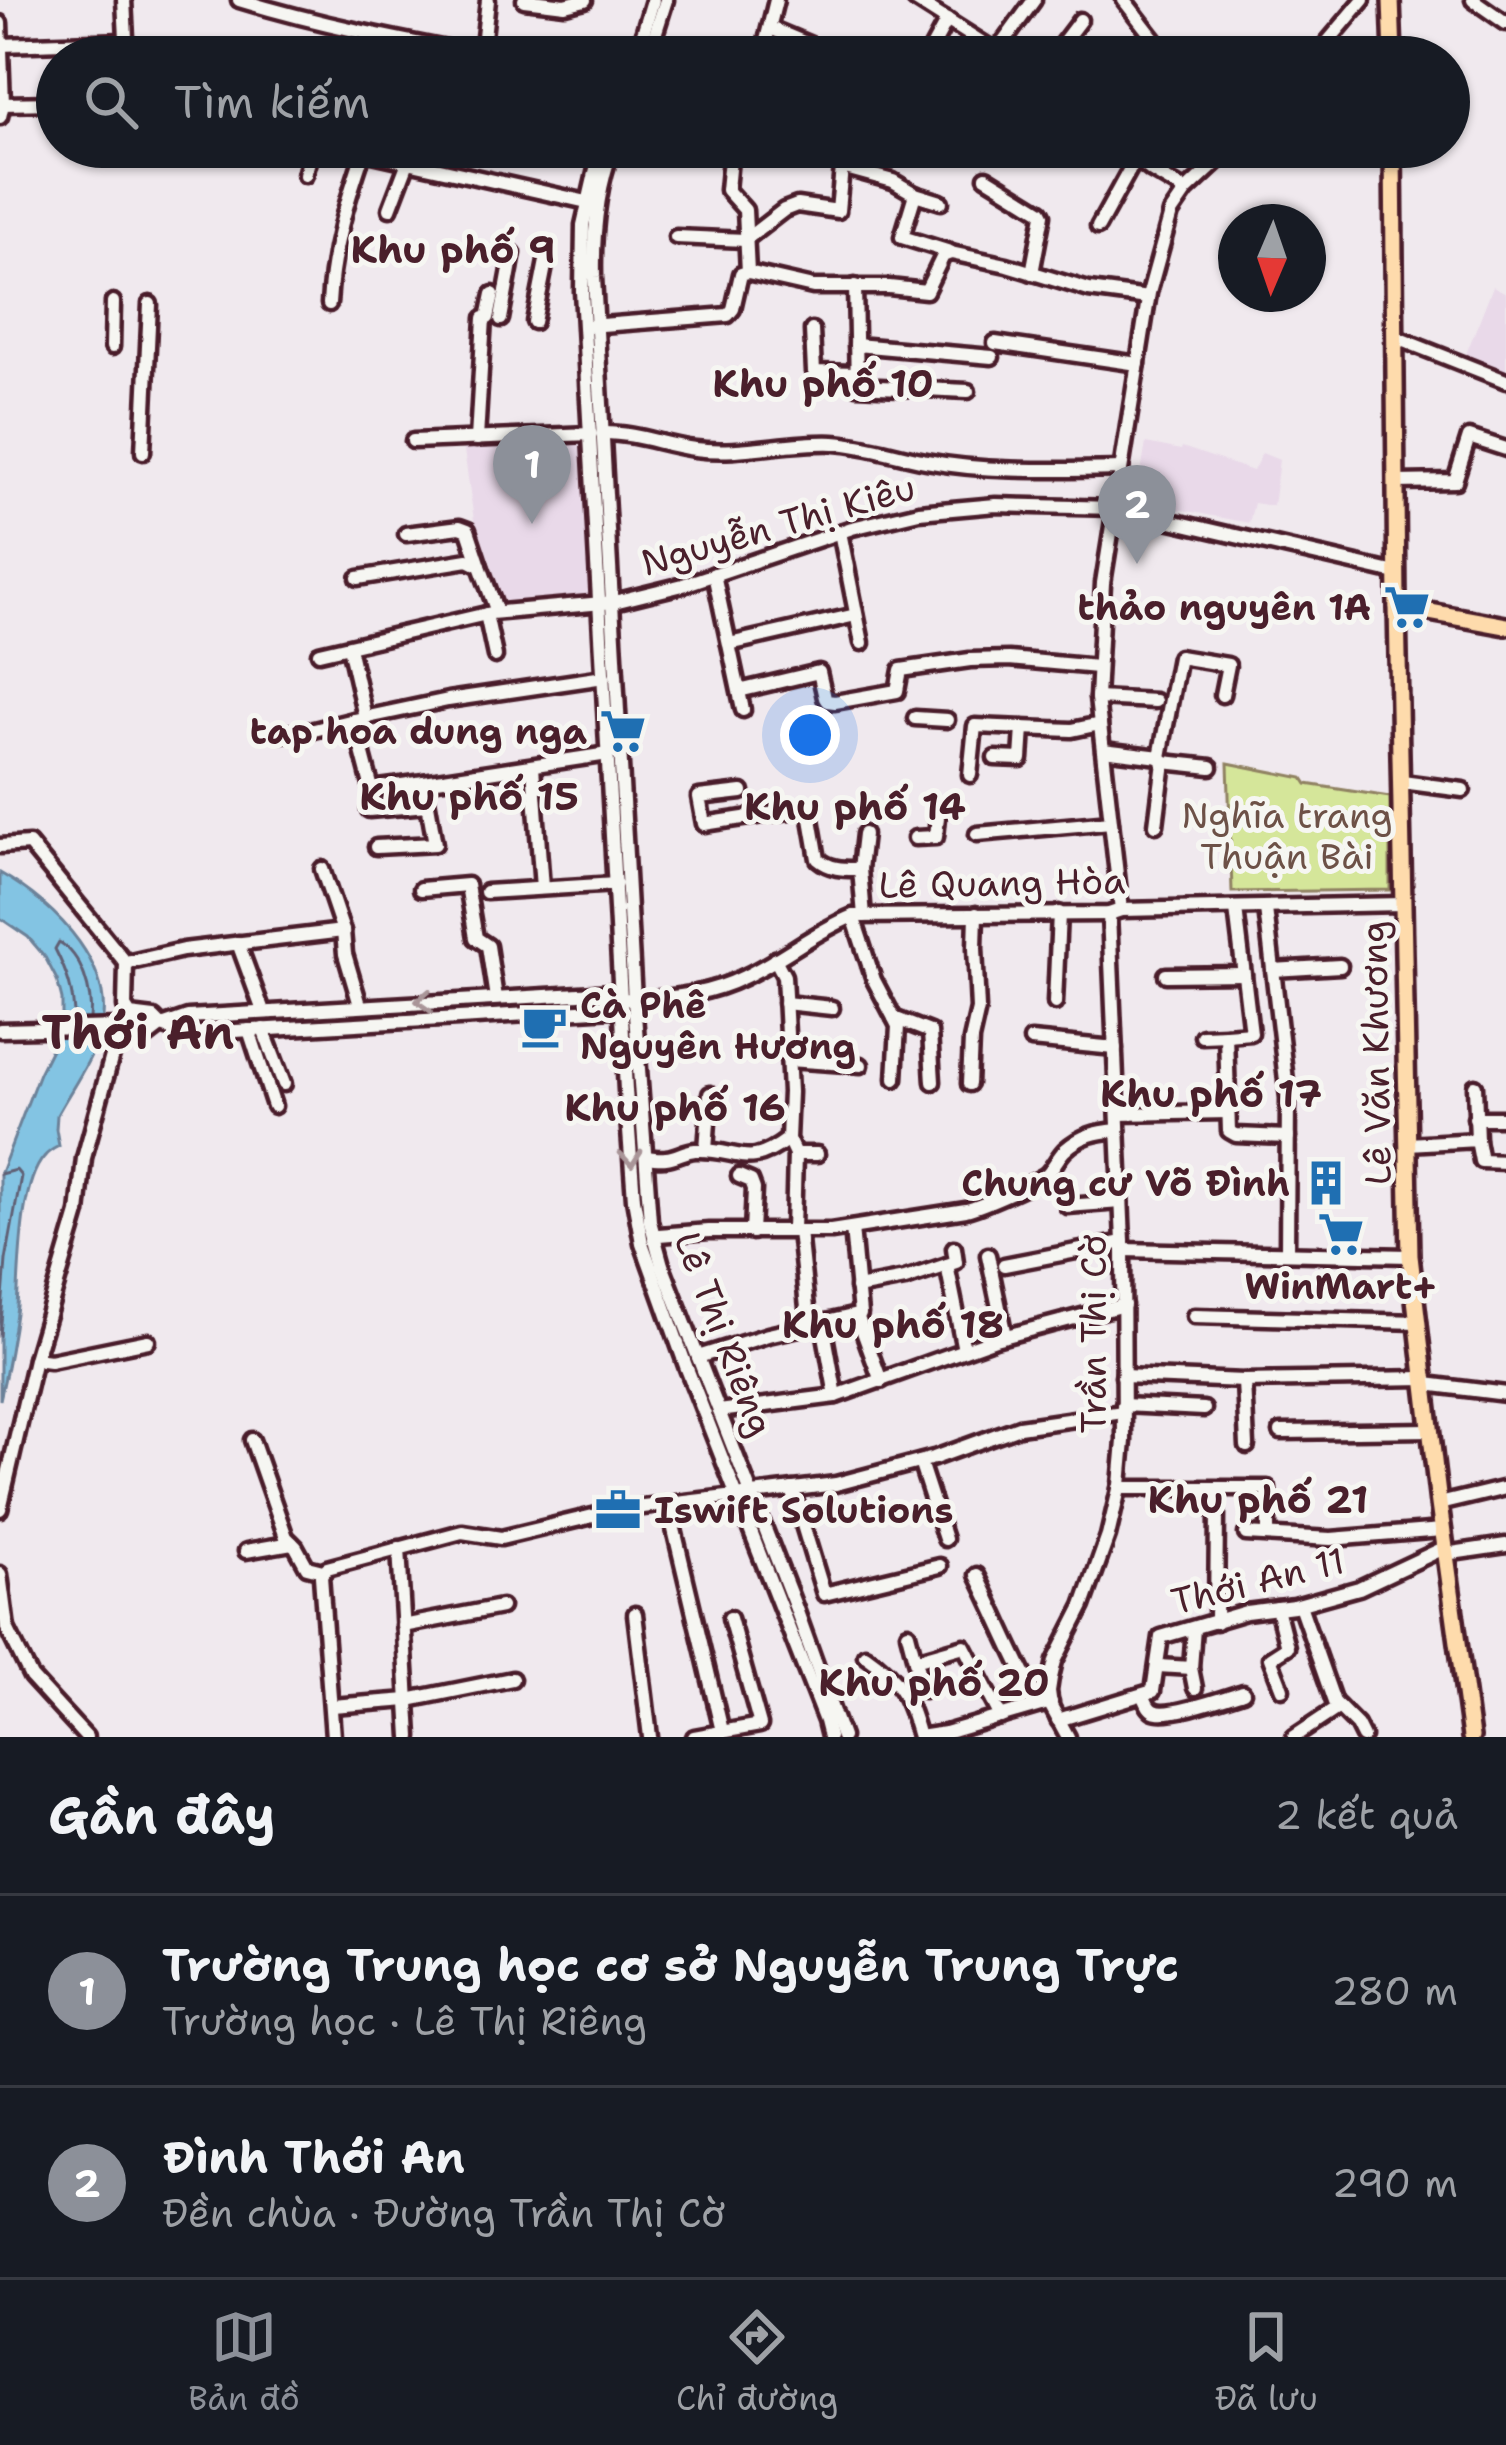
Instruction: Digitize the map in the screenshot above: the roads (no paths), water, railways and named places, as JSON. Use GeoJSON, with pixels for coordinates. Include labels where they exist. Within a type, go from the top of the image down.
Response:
{"type":"FeatureCollection","features":[{"type":"Feature","properties":{"kind":"main road"},"geometry":{"type":"LineString","coordinates":[[1391,0],[1392,36]]}},
{"type":"Feature","properties":{"kind":"main road","name":"Lê Văn Khương"},"geometry":{"type":"LineString","coordinates":[[1393,168],[1396,607],[1410,1256],[1471,1737]]}},
{"type":"Feature","properties":{"kind":"main road"},"geometry":{"type":"LineString","coordinates":[[1396,607],[1506,626]]}},
{"type":"Feature","properties":{"kind":"street"},"geometry":{"type":"LineString","coordinates":[[124,0],[126,36]]}},
{"type":"Feature","properties":{"kind":"street"},"geometry":{"type":"LineString","coordinates":[[239,0],[378,36]]}},
{"type":"Feature","properties":{"kind":"street"},"geometry":{"type":"LineString","coordinates":[[485,36],[488,0]]}},
{"type":"Feature","properties":{"kind":"street"},"geometry":{"type":"LineString","coordinates":[[524,0],[565,5],[585,0]]}},
{"type":"Feature","properties":{"kind":"street"},"geometry":{"type":"LineString","coordinates":[[642,36],[653,0]]}},
{"type":"Feature","properties":{"kind":"street"},"geometry":{"type":"LineString","coordinates":[[654,36],[666,0]]}},
{"type":"Feature","properties":{"kind":"street"},"geometry":{"type":"LineString","coordinates":[[768,36],[776,0]]}},
{"type":"Feature","properties":{"kind":"street"},"geometry":{"type":"LineString","coordinates":[[915,0],[941,11],[976,36]]}},
{"type":"Feature","properties":{"kind":"street"},"geometry":{"type":"LineString","coordinates":[[1012,36],[1034,0]]}},
{"type":"Feature","properties":{"kind":"street"},"geometry":{"type":"LineString","coordinates":[[1124,0],[1152,36]]}},
{"type":"Feature","properties":{"kind":"street"},"geometry":{"type":"LineString","coordinates":[[1333,36],[1363,0]]}},
{"type":"Feature","properties":{"kind":"street"},"geometry":{"type":"LineString","coordinates":[[1473,0],[1506,23]]}},
{"type":"Feature","properties":{"kind":"street"},"geometry":{"type":"LineString","coordinates":[[1068,36],[1080,20]]}},
{"type":"Feature","properties":{"kind":"street"},"geometry":{"type":"LineString","coordinates":[[0,23],[1,109],[36,105]]}},
{"type":"Feature","properties":{"kind":"street"},"geometry":{"type":"LineString","coordinates":[[770,28],[789,36]]}},
{"type":"Feature","properties":{"kind":"street"},"geometry":{"type":"LineString","coordinates":[[0,45],[36,44]]}},
{"type":"Feature","properties":{"kind":"street"},"geometry":{"type":"LineString","coordinates":[[305,175],[307,168]]}},
{"type":"Feature","properties":{"kind":"street"},"geometry":{"type":"LineString","coordinates":[[329,304],[341,219],[359,168]]}},
{"type":"Feature","properties":{"kind":"street"},"geometry":{"type":"LineString","coordinates":[[390,208],[406,168]]}},
{"type":"Feature","properties":{"kind":"street"},"geometry":{"type":"LineString","coordinates":[[435,168],[586,202]]}},
{"type":"Feature","properties":{"kind":"street","name":"Lê Thị Riêng"},"geometry":{"type":"LineString","coordinates":[[596,168],[586,202],[582,249],[598,433],[628,999],[630,1154],[642,1243],[686,1366],[745,1495],[842,1737]]}},
{"type":"Feature","properties":{"kind":"street","name":"Lê Thị Riêng"},"geometry":{"type":"LineString","coordinates":[[591,326],[593,245],[607,168]]}},
{"type":"Feature","properties":{"kind":"street"},"geometry":{"type":"LineString","coordinates":[[729,168],[728,190],[745,210],[748,272]]}},
{"type":"Feature","properties":{"kind":"street"},"geometry":{"type":"LineString","coordinates":[[676,237],[745,240],[797,205],[838,211],[842,168]]}},
{"type":"Feature","properties":{"kind":"street"},"geometry":{"type":"LineString","coordinates":[[846,168],[893,181],[941,202]]}},
{"type":"Feature","properties":{"kind":"street"},"geometry":{"type":"LineString","coordinates":[[1098,226],[1130,168]]}},
{"type":"Feature","properties":{"kind":"street"},"geometry":{"type":"LineString","coordinates":[[1151,168],[1186,191],[1211,168]]}},
{"type":"Feature","properties":{"kind":"street"},"geometry":{"type":"LineString","coordinates":[[986,177],[1043,215],[1032,273]]}},
{"type":"Feature","properties":{"kind":"street","name":"Trần Thị Cờ"},"geometry":{"type":"LineString","coordinates":[[1046,1703],[1055,1661],[1093,1582],[1108,1537],[1124,1441],[1115,912],[1097,667],[1103,583],[1148,298],[1171,213],[1186,191]]}},
{"type":"Feature","properties":{"kind":"street"},"geometry":{"type":"LineString","coordinates":[[915,194],[902,237],[1089,290],[1148,298]]}},
{"type":"Feature","properties":{"kind":"street"},"geometry":{"type":"LineString","coordinates":[[491,318],[513,253]]}},
{"type":"Feature","properties":{"kind":"street"},"geometry":{"type":"LineString","coordinates":[[591,326],[728,315],[740,274],[748,272],[814,286],[926,291],[943,256],[952,253]]}},
{"type":"Feature","properties":{"kind":"street"},"geometry":{"type":"LineString","coordinates":[[534,322],[546,261]]}},
{"type":"Feature","properties":{"kind":"street"},"geometry":{"type":"LineString","coordinates":[[856,286],[857,405]]}},
{"type":"Feature","properties":{"kind":"street"},"geometry":{"type":"LineString","coordinates":[[477,439],[493,293]]}},
{"type":"Feature","properties":{"kind":"street"},"geometry":{"type":"LineString","coordinates":[[112,347],[113,302]]}},
{"type":"Feature","properties":{"kind":"street"},"geometry":{"type":"LineString","coordinates":[[143,452],[150,304]]}},
{"type":"Feature","properties":{"kind":"street"},"geometry":{"type":"LineString","coordinates":[[812,330],[814,372],[968,391]]}},
{"type":"Feature","properties":{"kind":"street"},"geometry":{"type":"LineString","coordinates":[[1396,338],[1506,381]]}},
{"type":"Feature","properties":{"kind":"street"},"geometry":{"type":"LineString","coordinates":[[856,345],[994,350],[1138,364]]}},
{"type":"Feature","properties":{"kind":"street"},"geometry":{"type":"LineString","coordinates":[[413,441],[625,433],[708,450],[827,443],[974,466],[1121,469]]}},
{"type":"Feature","properties":{"kind":"street"},"geometry":{"type":"LineString","coordinates":[[1396,482],[1455,481],[1469,437],[1506,448]]}},
{"type":"Feature","properties":{"kind":"street","name":"Nguyễn Thị Kiêu"},"geometry":{"type":"LineString","coordinates":[[319,653],[491,613],[607,603],[919,512],[996,505],[1114,508],[1396,573]]}},
{"type":"Feature","properties":{"kind":"street"},"geometry":{"type":"LineString","coordinates":[[406,534],[468,530],[491,613],[495,656]]}},
{"type":"Feature","properties":{"kind":"street"},"geometry":{"type":"LineString","coordinates":[[840,532],[862,643]]}},
{"type":"Feature","properties":{"kind":"street"},"geometry":{"type":"LineString","coordinates":[[358,578],[468,560],[480,566]]}},
{"type":"Feature","properties":{"kind":"street"},"geometry":{"type":"LineString","coordinates":[[714,574],[743,710]]}},
{"type":"Feature","properties":{"kind":"street","name":"Lê Thị Riêng"},"geometry":{"type":"LineString","coordinates":[[607,603],[604,676],[616,884],[650,1222],[829,1737]]}},
{"type":"Feature","properties":{"kind":"street"},"geometry":{"type":"LineString","coordinates":[[729,644],[856,615]]}},
{"type":"Feature","properties":{"kind":"street"},"geometry":{"type":"LineString","coordinates":[[350,647],[372,789],[608,754]]}},
{"type":"Feature","properties":{"kind":"street"},"geometry":{"type":"LineString","coordinates":[[1156,826],[1165,718],[1179,657],[1228,665],[1222,695]]}},
{"type":"Feature","properties":{"kind":"street"},"geometry":{"type":"LineString","coordinates":[[739,687],[743,690],[819,672],[825,698],[835,702],[897,691],[901,670],[970,660],[1097,667]]}},
{"type":"Feature","properties":{"kind":"street"},"geometry":{"type":"LineString","coordinates":[[280,734],[448,700],[604,676]]}},
{"type":"Feature","properties":{"kind":"street"},"geometry":{"type":"LineString","coordinates":[[1097,698],[1155,701]]}},
{"type":"Feature","properties":{"kind":"street"},"geometry":{"type":"LineString","coordinates":[[914,718],[946,720]]}},
{"type":"Feature","properties":{"kind":"street"},"geometry":{"type":"LineString","coordinates":[[970,775],[975,726],[1072,730],[1100,724]]}},
{"type":"Feature","properties":{"kind":"street"},"geometry":{"type":"LineString","coordinates":[[995,758],[1021,759],[1023,728]]}},
{"type":"Feature","properties":{"kind":"street"},"geometry":{"type":"LineString","coordinates":[[1103,750],[1211,767]]}},
{"type":"Feature","properties":{"kind":"street"},"geometry":{"type":"LineString","coordinates":[[532,767],[542,888]]}},
{"type":"Feature","properties":{"kind":"street"},"geometry":{"type":"LineString","coordinates":[[376,847],[435,844],[424,782]]}},
{"type":"Feature","properties":{"kind":"street"},"geometry":{"type":"LineString","coordinates":[[1402,782],[1463,790]]}},
{"type":"Feature","properties":{"kind":"street"},"geometry":{"type":"LineString","coordinates":[[742,792],[699,797],[704,824],[795,810],[811,813],[818,859],[825,866],[860,869]]}},
{"type":"Feature","properties":{"kind":"street"},"geometry":{"type":"LineString","coordinates":[[369,811],[427,805]]}},
{"type":"Feature","properties":{"kind":"street"},"geometry":{"type":"LineString","coordinates":[[915,838],[936,836],[938,817]]}},
{"type":"Feature","properties":{"kind":"street"},"geometry":{"type":"LineString","coordinates":[[977,833],[1111,822]]}},
{"type":"Feature","properties":{"kind":"street"},"geometry":{"type":"LineString","coordinates":[[864,834],[859,916],[874,980],[898,1026],[896,1079]]}},
{"type":"Feature","properties":{"kind":"street"},"geometry":{"type":"LineString","coordinates":[[0,845],[29,844],[126,963],[124,1007],[130,1015],[154,1018],[162,1026],[148,1036],[118,1045],[113,1052],[84,1158],[78,1213],[35,1359],[0,1509]]}},
{"type":"Feature","properties":{"kind":"street"},"geometry":{"type":"LineString","coordinates":[[322,869],[360,1005]]}},
{"type":"Feature","properties":{"kind":"street"},"geometry":{"type":"LineString","coordinates":[[486,892],[616,884]]}},
{"type":"Feature","properties":{"kind":"street"},"geometry":{"type":"LineString","coordinates":[[421,889],[467,885],[476,938],[488,946],[496,998]]}},
{"type":"Feature","properties":{"kind":"street","name":"Lê Quang Hòa"},"geometry":{"type":"LineString","coordinates":[[162,1026],[185,1034],[613,1009],[628,999],[720,988],[835,923],[859,916],[1403,904]]}},
{"type":"Feature","properties":{"kind":"street"},"geometry":{"type":"LineString","coordinates":[[1266,909],[1288,1098],[1287,1253]]}},
{"type":"Feature","properties":{"kind":"street"},"geometry":{"type":"LineString","coordinates":[[1202,1036],[1252,1033],[1236,910]]}},
{"type":"Feature","properties":{"kind":"street"},"geometry":{"type":"LineString","coordinates":[[969,1084],[978,1009],[976,914]]}},
{"type":"Feature","properties":{"kind":"street"},"geometry":{"type":"LineString","coordinates":[[1055,1003],[1059,914]]}},
{"type":"Feature","properties":{"kind":"street"},"geometry":{"type":"LineString","coordinates":[[126,963],[183,950],[343,931]]}},
{"type":"Feature","properties":{"kind":"street"},"geometry":{"type":"LineString","coordinates":[[238,943],[263,1011]]}},
{"type":"Feature","properties":{"kind":"street"},"geometry":{"type":"LineString","coordinates":[[775,959],[784,976],[788,1139],[795,1154],[796,1231],[836,1396]]}},
{"type":"Feature","properties":{"kind":"street"},"geometry":{"type":"LineString","coordinates":[[1274,970],[1340,966]]}},
{"type":"Feature","properties":{"kind":"street"},"geometry":{"type":"LineString","coordinates":[[1166,975],[1244,974]]}},
{"type":"Feature","properties":{"kind":"street","name":"Lê Quang Hòa"},"geometry":{"type":"LineString","coordinates":[[0,1030],[146,1027],[188,1017],[263,1011],[613,992],[628,999]]}},
{"type":"Feature","properties":{"kind":"street"},"geometry":{"type":"LineString","coordinates":[[785,1003],[832,1008]]}},
{"type":"Feature","properties":{"kind":"street"},"geometry":{"type":"LineString","coordinates":[[894,1018],[930,1032],[933,1082]]}},
{"type":"Feature","properties":{"kind":"street"},"geometry":{"type":"LineString","coordinates":[[256,1029],[284,1084]]}},
{"type":"Feature","properties":{"kind":"street"},"geometry":{"type":"LineString","coordinates":[[256,1029],[274,1106]]}},
{"type":"Feature","properties":{"kind":"street"},"geometry":{"type":"LineString","coordinates":[[1226,1036],[1229,1131],[1288,1137]]}},
{"type":"Feature","properties":{"kind":"street"},"geometry":{"type":"LineString","coordinates":[[1031,1040],[1115,1048]]}},
{"type":"Feature","properties":{"kind":"street"},"geometry":{"type":"LineString","coordinates":[[788,1060],[860,1065]]}},
{"type":"Feature","properties":{"kind":"street"},"geometry":{"type":"LineString","coordinates":[[1475,1086],[1481,1161],[1506,1162]]}},
{"type":"Feature","properties":{"kind":"street"},"geometry":{"type":"LineString","coordinates":[[706,1150],[710,1094]]}},
{"type":"Feature","properties":{"kind":"street"},"geometry":{"type":"LineString","coordinates":[[1118,1114],[1228,1112]]}},
{"type":"Feature","properties":{"kind":"street"},"geometry":{"type":"LineString","coordinates":[[1475,1118],[1506,1118]]}},
{"type":"Feature","properties":{"kind":"street"},"geometry":{"type":"LineString","coordinates":[[654,1238],[710,1231],[852,1228],[980,1207],[1046,1175],[1082,1137],[1118,1130]]}},
{"type":"Feature","properties":{"kind":"street"},"geometry":{"type":"LineString","coordinates":[[646,1157],[669,1158],[706,1150],[762,1156],[788,1139]]}},
{"type":"Feature","properties":{"kind":"street"},"geometry":{"type":"LineString","coordinates":[[1408,1144],[1477,1140]]}},
{"type":"Feature","properties":{"kind":"street"},"geometry":{"type":"LineString","coordinates":[[795,1154],[817,1154]]}},
{"type":"Feature","properties":{"kind":"street"},"geometry":{"type":"LineString","coordinates":[[739,1176],[751,1181],[754,1189],[752,1232]]}},
{"type":"Feature","properties":{"kind":"street"},"geometry":{"type":"LineString","coordinates":[[1067,1206],[1121,1202]]}},
{"type":"Feature","properties":{"kind":"street"},"geometry":{"type":"LineString","coordinates":[[698,1357],[860,1314],[852,1228]]}},
{"type":"Feature","properties":{"kind":"street"},"geometry":{"type":"LineString","coordinates":[[1004,1265],[1123,1246],[1410,1256]]}},
{"type":"Feature","properties":{"kind":"street"},"geometry":{"type":"LineString","coordinates":[[857,1288],[904,1280],[956,1262],[954,1248]]}},
{"type":"Feature","properties":{"kind":"street"},"geometry":{"type":"LineString","coordinates":[[988,1256],[1005,1336]]}},
{"type":"Feature","properties":{"kind":"street"},"geometry":{"type":"LineString","coordinates":[[946,1265],[964,1350]]}},
{"type":"Feature","properties":{"kind":"street"},"geometry":{"type":"LineString","coordinates":[[719,1411],[836,1396],[1005,1336],[1124,1305]]}},
{"type":"Feature","properties":{"kind":"street"},"geometry":{"type":"LineString","coordinates":[[857,1315],[881,1381]]}},
{"type":"Feature","properties":{"kind":"street"},"geometry":{"type":"LineString","coordinates":[[1194,1316],[1419,1322]]}},
{"type":"Feature","properties":{"kind":"street"},"geometry":{"type":"LineString","coordinates":[[35,1359],[50,1361],[148,1341]]}},
{"type":"Feature","properties":{"kind":"street"},"geometry":{"type":"LineString","coordinates":[[1123,1376],[1244,1382],[1426,1381],[1506,1394]]}},
{"type":"Feature","properties":{"kind":"street"},"geometry":{"type":"LineString","coordinates":[[1244,1382],[1247,1446]]}},
{"type":"Feature","properties":{"kind":"street"},"geometry":{"type":"LineString","coordinates":[[252,1440],[286,1538],[307,1568],[323,1571],[462,1532],[501,1538],[618,1510],[836,1484],[920,1462],[1019,1427],[1123,1408],[1204,1409]]}},
{"type":"Feature","properties":{"kind":"street"},"geometry":{"type":"LineString","coordinates":[[1281,1432],[1431,1430]]}},
{"type":"Feature","properties":{"kind":"street"},"geometry":{"type":"LineString","coordinates":[[920,1462],[945,1539]]}},
{"type":"Feature","properties":{"kind":"street"},"geometry":{"type":"LineString","coordinates":[[1119,1488],[1268,1488],[1268,1535]]}},
{"type":"Feature","properties":{"kind":"street"},"geometry":{"type":"LineString","coordinates":[[1438,1504],[1506,1488]]}},
{"type":"Feature","properties":{"kind":"street"},"geometry":{"type":"LineString","coordinates":[[792,1490],[824,1594],[940,1566]]}},
{"type":"Feature","properties":{"kind":"street"},"geometry":{"type":"LineString","coordinates":[[668,1504],[722,1731]]}},
{"type":"Feature","properties":{"kind":"street"},"geometry":{"type":"LineString","coordinates":[[1216,1622],[1217,1512]]}},
{"type":"Feature","properties":{"kind":"street"},"geometry":{"type":"LineString","coordinates":[[1246,1534],[1331,1539],[1442,1530]]}},
{"type":"Feature","properties":{"kind":"street"},"geometry":{"type":"LineString","coordinates":[[246,1551],[292,1544]]}},
{"type":"Feature","properties":{"kind":"street","name":"Thới An 11"},"geometry":{"type":"LineString","coordinates":[[1143,1695],[1153,1691],[1161,1636],[1359,1588],[1445,1551],[1506,1545]]}},
{"type":"Feature","properties":{"kind":"street"},"geometry":{"type":"LineString","coordinates":[[399,1548],[410,1737]]}},
{"type":"Feature","properties":{"kind":"street"},"geometry":{"type":"LineString","coordinates":[[323,1571],[333,1737]]}},
{"type":"Feature","properties":{"kind":"street"},"geometry":{"type":"LineString","coordinates":[[0,1574],[7,1628],[31,1677],[86,1737]]}},
{"type":"Feature","properties":{"kind":"street"},"geometry":{"type":"LineString","coordinates":[[977,1575],[1011,1649],[1068,1737]]}},
{"type":"Feature","properties":{"kind":"street"},"geometry":{"type":"LineString","coordinates":[[1300,1605],[1334,1702],[1363,1737]]}},
{"type":"Feature","properties":{"kind":"street"},"geometry":{"type":"LineString","coordinates":[[403,1626],[500,1607]]}},
{"type":"Feature","properties":{"kind":"street"},"geometry":{"type":"LineString","coordinates":[[1277,1608],[1287,1647],[1270,1658],[1282,1689]]}},
{"type":"Feature","properties":{"kind":"street"},"geometry":{"type":"LineString","coordinates":[[635,1614],[650,1737]]}},
{"type":"Feature","properties":{"kind":"street"},"geometry":{"type":"LineString","coordinates":[[694,1737],[762,1731],[730,1618]]}},
{"type":"Feature","properties":{"kind":"street"},"geometry":{"type":"LineString","coordinates":[[1194,1628],[1191,1668],[1195,1688]]}},
{"type":"Feature","properties":{"kind":"street"},"geometry":{"type":"LineString","coordinates":[[908,1633],[923,1690]]}},
{"type":"Feature","properties":{"kind":"street"},"geometry":{"type":"LineString","coordinates":[[915,1660],[964,1646],[1001,1717]]}},
{"type":"Feature","properties":{"kind":"street"},"geometry":{"type":"LineString","coordinates":[[865,1655],[883,1667],[906,1694],[919,1737],[980,1730],[1001,1717],[1046,1703]]}},
{"type":"Feature","properties":{"kind":"street"},"geometry":{"type":"LineString","coordinates":[[1158,1666],[1191,1668]]}},
{"type":"Feature","properties":{"kind":"street"},"geometry":{"type":"LineString","coordinates":[[332,1706],[408,1700],[512,1679]]}},
{"type":"Feature","properties":{"kind":"street"},"geometry":{"type":"LineString","coordinates":[[1058,1720],[1143,1695],[1158,1713],[1243,1692]]}},
{"type":"Feature","properties":{"kind":"street"},"geometry":{"type":"LineString","coordinates":[[1294,1737],[1340,1707]]}},
{"type":"Feature","properties":{"kind":"water"},"geometry":{"type":"Polygon","coordinates":[[[0,873],[42,902],[79,942],[101,989],[103,1014],[94,1050],[57,1115],[59,1146],[44,1157],[30,1187],[0,1400],[0,1175],[57,1037],[62,1000],[45,957],[28,937],[0,918],[0,873]]]}},
{"type":"Feature","properties":{"kind":"place","name":"Trường Trung học cơ sở Nguyễn Trung Trực"},"geometry":{"type":"Point","coordinates":[532,524]}},
{"type":"Feature","properties":{"kind":"place","name":"Đình Thới An"},"geometry":{"type":"Point","coordinates":[1137,564]}},
{"type":"Feature","properties":{"kind":"place","name":"thảo nguyên 1A"},"geometry":{"type":"Point","coordinates":[1407,607]}},
{"type":"Feature","properties":{"kind":"place","name":"tap hoa dung nga"},"geometry":{"type":"Point","coordinates":[623,731]}},
{"type":"Feature","properties":{"kind":"place","name":"Cà Phê Nguyên Hương"},"geometry":{"type":"Point","coordinates":[544,1026]}},
{"type":"Feature","properties":{"kind":"place","name":"Chung cư Võ Đình"},"geometry":{"type":"Point","coordinates":[1326,1183]}},
{"type":"Feature","properties":{"kind":"place","name":"WinMart+"},"geometry":{"type":"Point","coordinates":[1341,1234]}},
{"type":"Feature","properties":{"kind":"place","name":"Iswift Solutions"},"geometry":{"type":"Point","coordinates":[618,1510]}},
{"type":"Feature","properties":{"kind":"district","name":"Khu phố 9"},"geometry":{"type":"Point","coordinates":[453,249]}},
{"type":"Feature","properties":{"kind":"district","name":"Khu phố 10"},"geometry":{"type":"Point","coordinates":[823,383]}},
{"type":"Feature","properties":{"kind":"district","name":"Khu phố 15"},"geometry":{"type":"Point","coordinates":[469,796]}},
{"type":"Feature","properties":{"kind":"district","name":"Khu phố 14"},"geometry":{"type":"Point","coordinates":[855,806]}},
{"type":"Feature","properties":{"kind":"district","name":"Thới An"},"geometry":{"type":"Point","coordinates":[138,1032]}},
{"type":"Feature","properties":{"kind":"district","name":"Khu phố 17"},"geometry":{"type":"Point","coordinates":[1211,1093]}},
{"type":"Feature","properties":{"kind":"district","name":"Khu phố 16"},"geometry":{"type":"Point","coordinates":[675,1107]}},
{"type":"Feature","properties":{"kind":"district","name":"Khu phố 18"},"geometry":{"type":"Point","coordinates":[893,1324]}},
{"type":"Feature","properties":{"kind":"district","name":"Khu phố 21"},"geometry":{"type":"Point","coordinates":[1258,1499]}},
{"type":"Feature","properties":{"kind":"district","name":"Khu phố 20"},"geometry":{"type":"Point","coordinates":[934,1682]}},
{"type":"Feature","properties":{"kind":"park label","name":"Nghĩa trang Thuận Bài"},"geometry":{"type":"Point","coordinates":[1287,836]}}]}
